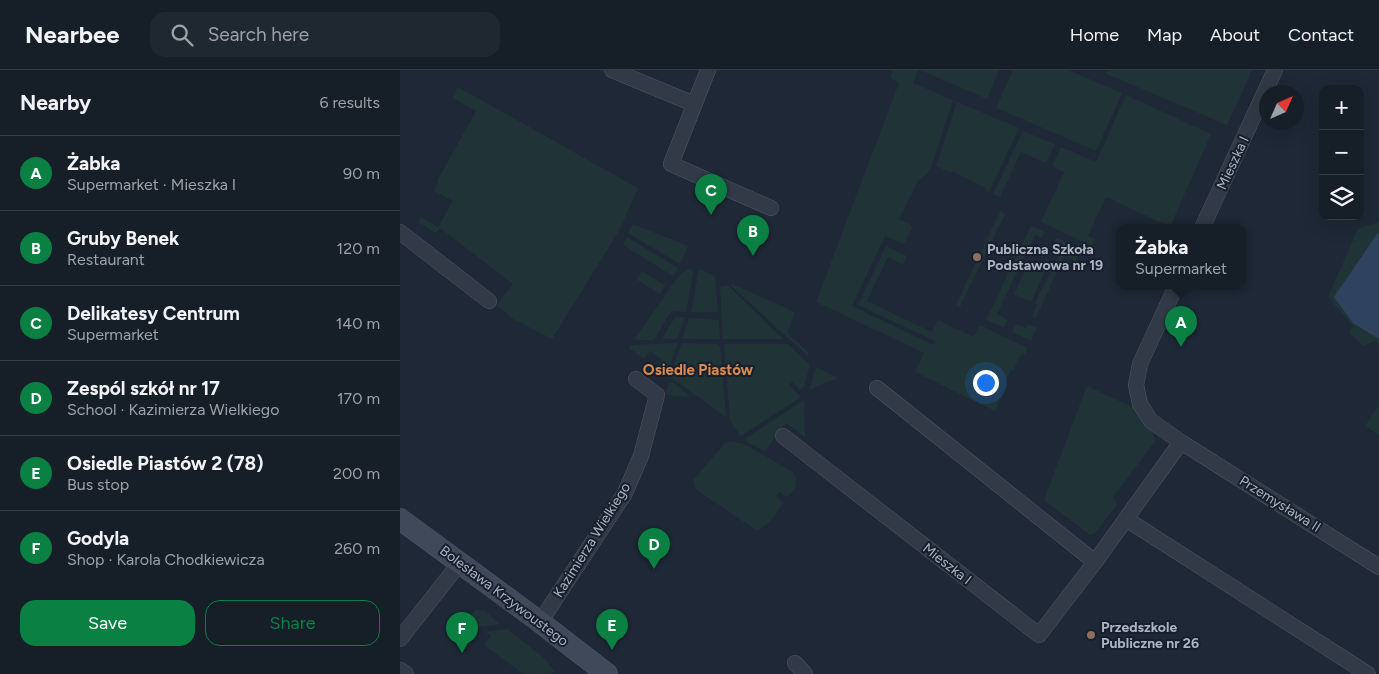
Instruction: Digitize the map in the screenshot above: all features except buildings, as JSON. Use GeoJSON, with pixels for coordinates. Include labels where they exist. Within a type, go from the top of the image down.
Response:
{"type":"FeatureCollection","features":[{"type":"Feature","properties":{"kind":"street"},"geometry":{"type":"LineString","coordinates":[[612,70],[694,104]]}},
{"type":"Feature","properties":{"kind":"street"},"geometry":{"type":"LineString","coordinates":[[708,70],[671,164],[771,208]]}},
{"type":"Feature","properties":{"kind":"street","name":"Mieszka I"},"geometry":{"type":"LineString","coordinates":[[1204,224],[1275,70]]}},
{"type":"Feature","properties":{"kind":"street"},"geometry":{"type":"LineString","coordinates":[[400,232],[489,300]]}},
{"type":"Feature","properties":{"kind":"street"},"geometry":{"type":"LineString","coordinates":[[1175,289],[1140,364],[1136,385],[1140,404],[1151,421],[1182,442]]}},
{"type":"Feature","properties":{"kind":"street","name":"Kazimierza Wielkiego"},"geometry":{"type":"LineString","coordinates":[[540,622],[625,493],[641,456],[656,395],[636,379]]}},
{"type":"Feature","properties":{"kind":"street"},"geometry":{"type":"LineString","coordinates":[[877,388],[1095,562]]}},
{"type":"Feature","properties":{"kind":"street","name":"Mieszka I"},"geometry":{"type":"LineString","coordinates":[[783,436],[1039,635],[1095,562],[1182,442]]}},
{"type":"Feature","properties":{"kind":"street","name":"Przemysława II"},"geometry":{"type":"LineString","coordinates":[[1182,442],[1379,566]]}},
{"type":"Feature","properties":{"kind":"street","name":"Bolesława Krzywoustego"},"geometry":{"type":"LineString","coordinates":[[400,519],[607,674]]}},
{"type":"Feature","properties":{"kind":"street"},"geometry":{"type":"LineString","coordinates":[[1126,519],[1368,674]]}},
{"type":"Feature","properties":{"kind":"street"},"geometry":{"type":"LineString","coordinates":[[400,639],[459,564]]}},
{"type":"Feature","properties":{"kind":"street"},"geometry":{"type":"LineString","coordinates":[[400,670],[406,674]]}},
{"type":"Feature","properties":{"kind":"green space"},"geometry":{"type":"Polygon","coordinates":[[[893,70],[918,70],[913,83],[953,100],[932,165],[927,174],[918,181],[899,219],[913,226],[904,244],[885,236],[852,306],[933,345],[935,341],[858,305],[886,246],[907,256],[903,265],[888,257],[867,301],[932,332],[938,320],[974,337],[980,325],[1028,348],[1025,354],[1022,353],[1013,371],[1011,370],[995,411],[915,372],[924,353],[816,302],[899,83],[890,78],[893,70]]]}},
{"type":"Feature","properties":{"kind":"green space"},"geometry":{"type":"Polygon","coordinates":[[[920,70],[999,70],[987,99],[920,70]]]}},
{"type":"Feature","properties":{"kind":"green space"},"geometry":{"type":"Polygon","coordinates":[[[1013,70],[1068,70],[1122,93],[1096,151],[996,108],[1013,70]]]}},
{"type":"Feature","properties":{"kind":"green space"},"geometry":{"type":"Polygon","coordinates":[[[1112,70],[1252,70],[1227,125],[1104,73],[1112,70]]]}},
{"type":"Feature","properties":{"kind":"green space"},"geometry":{"type":"Polygon","coordinates":[[[458,87],[638,188],[620,229],[552,339],[513,319],[496,305],[513,284],[440,228],[436,233],[418,222],[421,217],[438,227],[453,201],[434,191],[438,183],[437,181],[476,111],[454,99],[453,97],[458,87]]]}},
{"type":"Feature","properties":{"kind":"green space"},"geometry":{"type":"Polygon","coordinates":[[[1126,95],[1211,134],[1171,224],[1164,224],[1106,197],[1088,236],[1095,239],[1092,246],[1041,222],[1064,172],[1052,166],[1061,147],[1096,162],[1126,95]]]}},
{"type":"Feature","properties":{"kind":"green space"},"geometry":{"type":"Polygon","coordinates":[[[957,102],[1019,128],[989,192],[985,190],[986,188],[952,171],[951,173],[936,166],[957,102]]]}},
{"type":"Feature","properties":{"kind":"green space"},"geometry":{"type":"Polygon","coordinates":[[[1023,131],[1055,144],[1046,163],[1021,152],[1000,197],[993,194],[1023,131]]]}},
{"type":"Feature","properties":{"kind":"green space"},"geometry":{"type":"Polygon","coordinates":[[[1000,211],[1005,214],[960,307],[956,305],[1000,211]]]}},
{"type":"Feature","properties":{"kind":"green space"},"geometry":{"type":"Polygon","coordinates":[[[1379,222],[1379,345],[1375,341],[1363,346],[1349,332],[1353,326],[1328,297],[1358,229],[1379,222]]]}},
{"type":"Feature","properties":{"kind":"green space"},"geometry":{"type":"Polygon","coordinates":[[[633,224],[688,246],[680,264],[628,233],[633,224]]]}},
{"type":"Feature","properties":{"kind":"green space"},"geometry":{"type":"Polygon","coordinates":[[[1031,226],[1045,232],[1042,238],[1035,235],[997,314],[1008,320],[1004,328],[986,320],[1031,226]]]}},
{"type":"Feature","properties":{"kind":"green space"},"geometry":{"type":"Polygon","coordinates":[[[627,237],[678,268],[673,276],[623,245],[627,237]]]}},
{"type":"Feature","properties":{"kind":"green space"},"geometry":{"type":"Polygon","coordinates":[[[1057,238],[1081,249],[1076,261],[1064,256],[1036,318],[1032,316],[1037,305],[1035,303],[1064,246],[1055,242],[1057,238]]]}},
{"type":"Feature","properties":{"kind":"green space"},"geometry":{"type":"Polygon","coordinates":[[[1029,263],[1045,271],[1031,302],[1014,294],[1029,263]]]}},
{"type":"Feature","properties":{"kind":"green space"},"geometry":{"type":"Polygon","coordinates":[[[689,269],[693,271],[693,274],[686,312],[671,311],[654,340],[634,340],[677,278],[689,269]]]}},
{"type":"Feature","properties":{"kind":"green space"},"geometry":{"type":"Polygon","coordinates":[[[699,269],[715,276],[718,312],[691,312],[699,269]]]}},
{"type":"Feature","properties":{"kind":"green space"},"geometry":{"type":"Polygon","coordinates":[[[642,271],[665,285],[660,294],[637,280],[642,271]]]}},
{"type":"Feature","properties":{"kind":"green space"},"geometry":{"type":"Polygon","coordinates":[[[732,284],[795,312],[787,333],[809,353],[808,356],[730,285],[732,284]]]}},
{"type":"Feature","properties":{"kind":"green space"},"geometry":{"type":"Polygon","coordinates":[[[728,285],[783,339],[723,339],[720,288],[728,285]]]}},
{"type":"Feature","properties":{"kind":"green space"},"geometry":{"type":"Polygon","coordinates":[[[675,317],[685,317],[677,339],[662,339],[675,317]]]}},
{"type":"Feature","properties":{"kind":"green space"},"geometry":{"type":"Polygon","coordinates":[[[689,318],[719,320],[720,339],[682,339],[689,318]]]}},
{"type":"Feature","properties":{"kind":"green space"},"geometry":{"type":"Polygon","coordinates":[[[1016,324],[1026,328],[1028,324],[1037,328],[1031,341],[1012,332],[1016,324]]]}},
{"type":"Feature","properties":{"kind":"green space"},"geometry":{"type":"Polygon","coordinates":[[[678,343],[667,375],[657,368],[662,360],[650,351],[644,359],[629,348],[631,345],[678,343]]]}},
{"type":"Feature","properties":{"kind":"green space"},"geometry":{"type":"Polygon","coordinates":[[[682,343],[717,344],[720,346],[726,417],[669,376],[682,343]]]}},
{"type":"Feature","properties":{"kind":"green space"},"geometry":{"type":"Polygon","coordinates":[[[724,344],[788,344],[810,365],[804,387],[800,389],[792,382],[789,385],[801,397],[741,436],[730,421],[724,344]]]}},
{"type":"Feature","properties":{"kind":"green space"},"geometry":{"type":"Polygon","coordinates":[[[816,368],[818,368],[838,378],[809,390],[816,368]]]}},
{"type":"Feature","properties":{"kind":"green space"},"geometry":{"type":"Polygon","coordinates":[[[673,382],[691,397],[665,395],[669,383],[673,382]]]}},
{"type":"Feature","properties":{"kind":"green space"},"geometry":{"type":"Polygon","coordinates":[[[1087,386],[1134,408],[1149,426],[1156,440],[1113,497],[1117,505],[1095,533],[1090,535],[1044,500],[1087,386]]]}},
{"type":"Feature","properties":{"kind":"green space"},"geometry":{"type":"Polygon","coordinates":[[[804,400],[805,437],[786,423],[765,451],[747,442],[746,438],[804,400]]]}},
{"type":"Feature","properties":{"kind":"green space"},"geometry":{"type":"Polygon","coordinates":[[[1379,405],[1379,435],[1365,426],[1379,405]]]}},
{"type":"Feature","properties":{"kind":"green space"},"geometry":{"type":"Polygon","coordinates":[[[729,442],[742,443],[793,472],[795,476],[796,486],[794,490],[786,497],[779,492],[776,496],[783,503],[771,520],[760,529],[756,530],[695,489],[693,480],[724,444],[729,442]]]}},
{"type":"Feature","properties":{"kind":"green space"},"geometry":{"type":"Polygon","coordinates":[[[476,609],[485,611],[500,624],[479,627],[472,623],[471,615],[476,609]]]}},
{"type":"Feature","properties":{"kind":"green space"},"geometry":{"type":"Polygon","coordinates":[[[507,629],[544,658],[556,673],[523,674],[484,645],[491,636],[486,632],[507,629]]]}},
{"type":"Feature","properties":{"kind":"water"},"geometry":{"type":"Polygon","coordinates":[[[1377,234],[1379,234],[1379,339],[1353,323],[1334,297],[1377,234]]]}},
{"type":"Feature","properties":{"kind":"place","name":"Delikatesy Centrum"},"geometry":{"type":"Point","coordinates":[711,215]}},
{"type":"Feature","properties":{"kind":"place","name":"Gruby Benek"},"geometry":{"type":"Point","coordinates":[753,256]}},
{"type":"Feature","properties":{"kind":"place","name":"Publiczna Szkoła Podstawowa nr 19"},"geometry":{"type":"Point","coordinates":[977,257]}},
{"type":"Feature","properties":{"kind":"place","name":"Żabka"},"geometry":{"type":"Point","coordinates":[1181,347]}},
{"type":"Feature","properties":{"kind":"place","name":"Zespól szkół nr 17"},"geometry":{"type":"Point","coordinates":[654,569]}},
{"type":"Feature","properties":{"kind":"place","name":"Przedszkole Publiczne nr 26"},"geometry":{"type":"Point","coordinates":[1091,635]}},
{"type":"Feature","properties":{"kind":"place","name":"Osiedle Piastów 2 (78)"},"geometry":{"type":"Point","coordinates":[612,650]}},
{"type":"Feature","properties":{"kind":"place","name":"Godyla"},"geometry":{"type":"Point","coordinates":[462,653]}},
{"type":"Feature","properties":{"kind":"district","name":"Osiedle Piastów"},"geometry":{"type":"Point","coordinates":[698,370]}}]}
